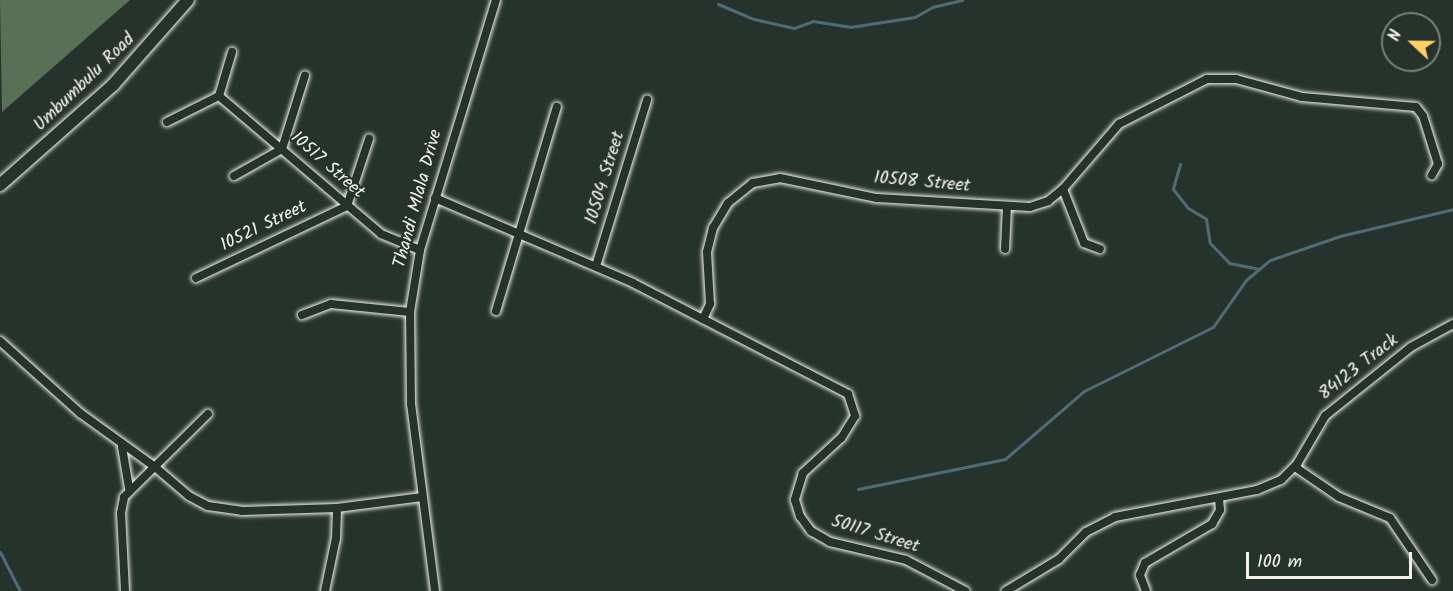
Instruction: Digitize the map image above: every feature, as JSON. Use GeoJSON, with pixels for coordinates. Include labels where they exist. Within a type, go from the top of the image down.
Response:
{"type":"FeatureCollection","features":[{"type":"Feature","properties":{"kind":"main road","name":"Umbumbulu Road"},"geometry":{"type":"LineString","coordinates":[[0,184],[113,85],[188,0]]}},
{"type":"Feature","properties":{"kind":"street","name":"Thandi Mlala Drive"},"geometry":{"type":"LineString","coordinates":[[435,591],[408,377],[410,312],[420,249],[496,0]]}},
{"type":"Feature","properties":{"kind":"street"},"geometry":{"type":"LineString","coordinates":[[167,122],[219,96],[232,52]]}},
{"type":"Feature","properties":{"kind":"street"},"geometry":{"type":"LineString","coordinates":[[234,176],[282,149],[305,75]]}},
{"type":"Feature","properties":{"kind":"street","name":"10508 Street"},"geometry":{"type":"LineString","coordinates":[[703,319],[710,304],[706,252],[713,228],[728,203],[753,183],[780,178],[877,198],[1007,206],[1039,204],[1063,189],[1119,124],[1198,83],[1217,77],[1249,81],[1302,97],[1416,107],[1423,116],[1438,164],[1432,176]]}},
{"type":"Feature","properties":{"kind":"street","name":"10517 Street"},"geometry":{"type":"LineString","coordinates":[[219,96],[381,234],[420,249]]}},
{"type":"Feature","properties":{"kind":"street","name":"10504 Street"},"geometry":{"type":"LineString","coordinates":[[596,266],[647,100]]}},
{"type":"Feature","properties":{"kind":"street"},"geometry":{"type":"LineString","coordinates":[[496,311],[517,232],[557,107]]}},
{"type":"Feature","properties":{"kind":"street"},"geometry":{"type":"LineString","coordinates":[[347,206],[356,188],[369,139]]}},
{"type":"Feature","properties":{"kind":"street"},"geometry":{"type":"LineString","coordinates":[[1063,189],[1084,243],[1100,249]]}},
{"type":"Feature","properties":{"kind":"street"},"geometry":{"type":"LineString","coordinates":[[435,198],[596,266],[703,319]]}},
{"type":"Feature","properties":{"kind":"street","name":"10521 Street"},"geometry":{"type":"LineString","coordinates":[[196,278],[347,206]]}},
{"type":"Feature","properties":{"kind":"street"},"geometry":{"type":"LineString","coordinates":[[1005,249],[1007,206]]}},
{"type":"Feature","properties":{"kind":"street"},"geometry":{"type":"LineString","coordinates":[[302,315],[331,304],[410,312]]}},
{"type":"Feature","properties":{"kind":"street","name":"50117 Street"},"geometry":{"type":"LineString","coordinates":[[703,319],[842,390],[852,400],[855,408],[852,422],[800,480],[795,500],[805,524],[830,542],[924,567],[965,591]]}},
{"type":"Feature","properties":{"kind":"street","name":"84123 Track"},"geometry":{"type":"LineString","coordinates":[[1006,591],[1059,559],[1086,531],[1137,512],[1219,498],[1273,484],[1294,467],[1325,416],[1411,348],[1453,324]]}},
{"type":"Feature","properties":{"kind":"street"},"geometry":{"type":"LineString","coordinates":[[0,341],[122,447],[155,467],[189,496],[219,509],[337,508],[422,497]]}},
{"type":"Feature","properties":{"kind":"street"},"geometry":{"type":"LineString","coordinates":[[129,488],[155,467],[208,414]]}},
{"type":"Feature","properties":{"kind":"street"},"geometry":{"type":"LineString","coordinates":[[122,447],[129,488],[121,513],[125,591]]}},
{"type":"Feature","properties":{"kind":"street"},"geometry":{"type":"LineString","coordinates":[[1294,467],[1339,497],[1390,518],[1432,580]]}},
{"type":"Feature","properties":{"kind":"street"},"geometry":{"type":"LineString","coordinates":[[1146,591],[1140,575],[1145,563],[1212,524],[1220,510],[1219,498]]}},
{"type":"Feature","properties":{"kind":"street"},"geometry":{"type":"LineString","coordinates":[[325,591],[336,537],[337,508]]}},
{"type":"Feature","properties":{"kind":"green space"},"geometry":{"type":"Polygon","coordinates":[[[0,0],[130,0],[2,112],[0,0]]]}},
{"type":"Feature","properties":{"kind":"waterway"},"geometry":{"type":"LineString","coordinates":[[718,4],[754,19],[794,28],[813,21],[850,27],[915,17],[932,7],[962,0]]}},
{"type":"Feature","properties":{"kind":"waterway"},"geometry":{"type":"LineString","coordinates":[[1180,164],[1173,189],[1188,208],[1206,219],[1210,243],[1229,263],[1259,269]]}},
{"type":"Feature","properties":{"kind":"waterway"},"geometry":{"type":"LineString","coordinates":[[858,489],[1005,459],[1084,391],[1213,327],[1246,280],[1270,260],[1340,236],[1453,209]]}},
{"type":"Feature","properties":{"kind":"waterway"},"geometry":{"type":"LineString","coordinates":[[0,552],[20,591]]}}]}
